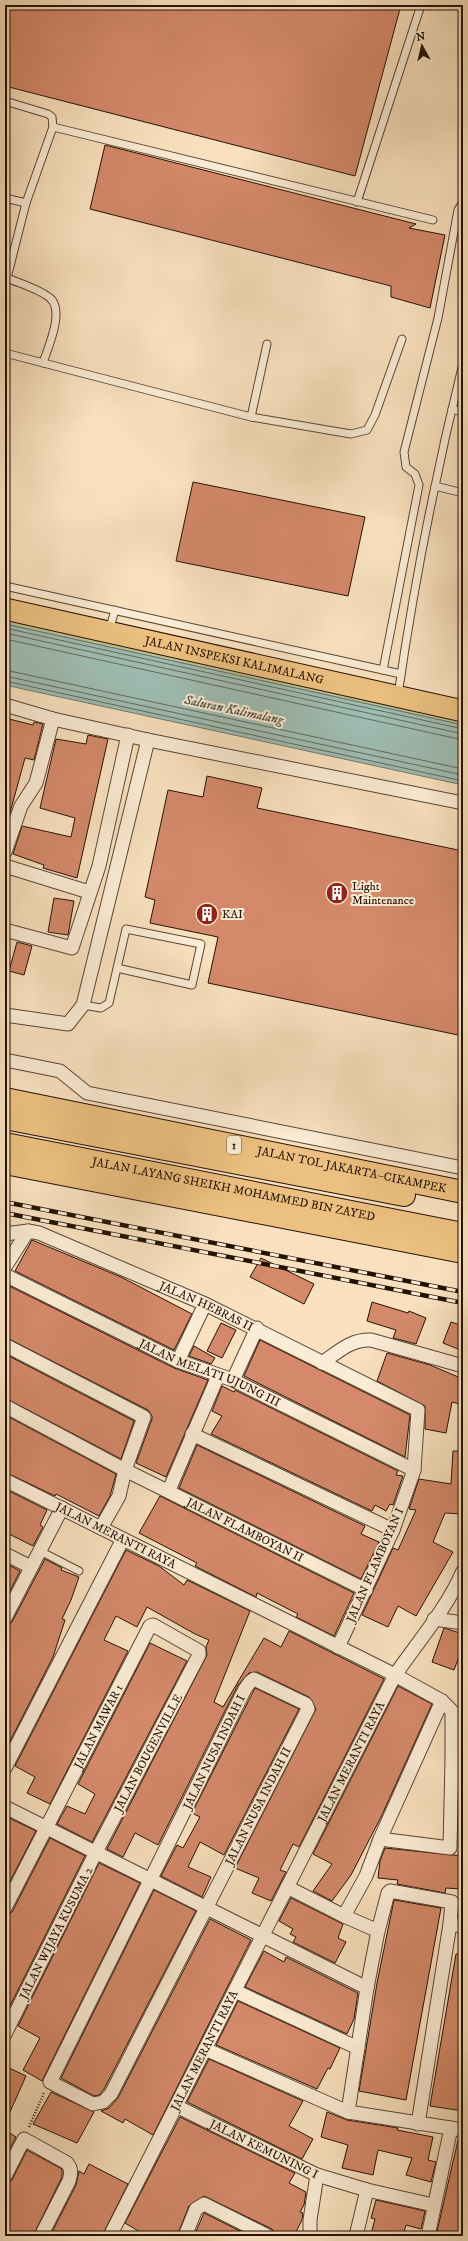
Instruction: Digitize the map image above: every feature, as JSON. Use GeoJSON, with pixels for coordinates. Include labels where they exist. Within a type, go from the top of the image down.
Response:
{"type":"FeatureCollection","features":[{"type":"Feature","properties":{"kind":"highway","name":"JALAN TOL JAKARTA–CIKAMPEK"},"geometry":{"type":"LineString","coordinates":[[5,1099],[463,1192]]}},
{"type":"Feature","properties":{"kind":"highway","name":"1"},"geometry":{"type":"LineString","coordinates":[[5,1118],[463,1207]]}},
{"type":"Feature","properties":{"kind":"highway","name":"JALAN LAYANG SHEIKH MOHAMMED BIN ZAYED"},"geometry":{"type":"LineString","coordinates":[[5,1144],[463,1234]]}},
{"type":"Feature","properties":{"kind":"highway"},"geometry":{"type":"LineString","coordinates":[[5,1163],[463,1252]]}},
{"type":"Feature","properties":{"kind":"main road","name":"JALAN INSPEKSI KALIMALANG"},"geometry":{"type":"LineString","coordinates":[[5,609],[463,711]]}},
{"type":"Feature","properties":{"kind":"street"},"geometry":{"type":"LineString","coordinates":[[5,705],[54,719],[148,740],[463,803]]}},
{"type":"Feature","properties":{"kind":"street"},"geometry":{"type":"LineString","coordinates":[[5,852],[21,806],[36,783],[54,719]]}},
{"type":"Feature","properties":{"kind":"street"},"geometry":{"type":"LineString","coordinates":[[5,930],[72,948],[89,892],[99,866],[128,735]]}},
{"type":"Feature","properties":{"kind":"street"},"geometry":{"type":"LineString","coordinates":[[5,1015],[68,1024],[83,1005],[148,740]]}},
{"type":"Feature","properties":{"kind":"street"},"geometry":{"type":"LineString","coordinates":[[5,866],[89,892]]}},
{"type":"Feature","properties":{"kind":"street"},"geometry":{"type":"LineString","coordinates":[[5,1060],[60,1071],[87,1093],[463,1168]]}},
{"type":"Feature","properties":{"kind":"street"},"geometry":{"type":"LineString","coordinates":[[5,1234],[28,1231]]}},
{"type":"Feature","properties":{"kind":"street"},"geometry":{"type":"LineString","coordinates":[[5,1267],[28,1231]]}},
{"type":"Feature","properties":{"kind":"street","name":"JALAN HEBRAS II"},"geometry":{"type":"LineString","coordinates":[[28,1231],[39,1233],[205,1304],[257,1328],[322,1363],[418,1410]]}},
{"type":"Feature","properties":{"kind":"street","name":"JALAN MELATI UJUNG III"},"geometry":{"type":"LineString","coordinates":[[5,1275],[178,1361],[233,1380],[414,1470]]}},
{"type":"Feature","properties":{"kind":"street"},"geometry":{"type":"LineString","coordinates":[[178,1361],[205,1304]]}},
{"type":"Feature","properties":{"kind":"street"},"geometry":{"type":"LineString","coordinates":[[233,1380],[257,1328]]}},
{"type":"Feature","properties":{"kind":"street"},"geometry":{"type":"LineString","coordinates":[[322,1363],[354,1341],[367,1340],[463,1366]]}},
{"type":"Feature","properties":{"kind":"street"},"geometry":{"type":"LineString","coordinates":[[5,1344],[144,1417],[125,1470],[119,1496],[101,1528]]}},
{"type":"Feature","properties":{"kind":"street"},"geometry":{"type":"LineString","coordinates":[[169,1490],[218,1376]]}},
{"type":"Feature","properties":{"kind":"street","name":"JALAN FLAMBOYAN II"},"geometry":{"type":"LineString","coordinates":[[5,1406],[125,1470],[169,1490],[366,1590]]}},
{"type":"Feature","properties":{"kind":"street","name":"JALAN FLAMBOYAN I"},"geometry":{"type":"LineString","coordinates":[[338,1647],[393,1530],[414,1470],[418,1410]]}},
{"type":"Feature","properties":{"kind":"street"},"geometry":{"type":"LineString","coordinates":[[192,1434],[393,1530]]}},
{"type":"Feature","properties":{"kind":"street","name":"JALAN MERANTI RAYA"},"geometry":{"type":"LineString","coordinates":[[5,1480],[395,1675],[110,2236]]}},
{"type":"Feature","properties":{"kind":"street"},"geometry":{"type":"LineString","coordinates":[[5,1618],[62,1508]]}},
{"type":"Feature","properties":{"kind":"street"},"geometry":{"type":"LineString","coordinates":[[5,1768],[123,1539]]}},
{"type":"Feature","properties":{"kind":"street"},"geometry":{"type":"LineString","coordinates":[[5,1554],[32,1567]]}},
{"type":"Feature","properties":{"kind":"street"},"geometry":{"type":"LineString","coordinates":[[380,1839],[450,1848],[457,1759],[452,1711],[442,1701],[395,1675],[458,1583],[463,1571]]}},
{"type":"Feature","properties":{"kind":"street"},"geometry":{"type":"LineString","coordinates":[[434,1619],[463,1623]]}},
{"type":"Feature","properties":{"kind":"street","name":"JALAN BOUGENVILLE"},"geometry":{"type":"LineString","coordinates":[[96,1852],[200,1654],[199,1651],[154,1625],[150,1626]]}},
{"type":"Feature","properties":{"kind":"street","name":"JALAN MAWAR 1"},"geometry":{"type":"LineString","coordinates":[[5,1908],[150,1626]]}},
{"type":"Feature","properties":{"kind":"street","name":"JALAN NUSA INDAH I"},"geometry":{"type":"LineString","coordinates":[[50,2082],[250,1682],[258,1680],[306,1704]]}},
{"type":"Feature","properties":{"kind":"street"},"geometry":{"type":"LineString","coordinates":[[344,1916],[366,1876],[380,1839],[442,1701]]}},
{"type":"Feature","properties":{"kind":"street","name":"JALAN NUSA INDAH II"},"geometry":{"type":"LineString","coordinates":[[50,2082],[93,2104],[103,2102],[111,2094],[308,1709],[306,1704]]}},
{"type":"Feature","properties":{"kind":"street"},"geometry":{"type":"LineString","coordinates":[[5,1807],[367,1988]]}},
{"type":"Feature","properties":{"kind":"street","name":"JALAN WIJAYA KUSUMA 2"},"geometry":{"type":"LineString","coordinates":[[5,2034],[96,1852]]}},
{"type":"Feature","properties":{"kind":"street"},"geometry":{"type":"LineString","coordinates":[[287,1888],[378,1931]]}},
{"type":"Feature","properties":{"kind":"street"},"geometry":{"type":"LineString","coordinates":[[348,2112],[367,1988],[378,1931],[388,1893],[394,1890],[452,1902],[456,1925],[418,2124]]}},
{"type":"Feature","properties":{"kind":"street"},"geometry":{"type":"LineString","coordinates":[[235,1991],[358,2048]]}},
{"type":"Feature","properties":{"kind":"street"},"geometry":{"type":"LineString","coordinates":[[205,2049],[348,2112],[457,2129],[433,2205],[428,2236]]}},
{"type":"Feature","properties":{"kind":"street","name":"JALAN KEMUNING I"},"geometry":{"type":"LineString","coordinates":[[176,2106],[317,2175],[310,2220],[310,2236]]}},
{"type":"Feature","properties":{"kind":"street"},"geometry":{"type":"LineString","coordinates":[[5,2176],[24,2139],[67,2162],[72,2172],[69,2181],[41,2236]]}},
{"type":"Feature","properties":{"kind":"street"},"geometry":{"type":"LineString","coordinates":[[317,2175],[367,2190],[433,2205]]}},
{"type":"Feature","properties":{"kind":"street"},"geometry":{"type":"LineString","coordinates":[[356,2236],[367,2190]]}},
{"type":"Feature","properties":{"kind":"street"},"geometry":{"type":"LineString","coordinates":[[185,2236],[196,2209],[204,2204],[268,2236]]}},
{"type":"Feature","properties":{"kind":"lane"},"geometry":{"type":"LineString","coordinates":[[357,202],[421,5]]}},
{"type":"Feature","properties":{"kind":"lane"},"geometry":{"type":"LineString","coordinates":[[5,101],[48,114],[52,117],[53,127],[26,203],[5,286]]}},
{"type":"Feature","properties":{"kind":"lane"},"geometry":{"type":"LineString","coordinates":[[53,127],[434,220]]}},
{"type":"Feature","properties":{"kind":"lane"},"geometry":{"type":"LineString","coordinates":[[5,198],[26,203]]}},
{"type":"Feature","properties":{"kind":"lane"},"geometry":{"type":"LineString","coordinates":[[383,670],[420,485],[415,474],[406,467],[404,452],[438,318],[458,210],[463,202]]}},
{"type":"Feature","properties":{"kind":"lane"},"geometry":{"type":"LineString","coordinates":[[7,278],[43,294],[53,301],[57,317],[43,363]]}},
{"type":"Feature","properties":{"kind":"lane"},"geometry":{"type":"LineString","coordinates":[[5,353],[251,418],[351,434],[367,430],[375,415],[402,340]]}},
{"type":"Feature","properties":{"kind":"lane"},"geometry":{"type":"LineString","coordinates":[[251,418],[267,344]]}},
{"type":"Feature","properties":{"kind":"lane"},"geometry":{"type":"LineString","coordinates":[[398,696],[435,486],[463,364]]}},
{"type":"Feature","properties":{"kind":"lane"},"geometry":{"type":"LineString","coordinates":[[452,409],[463,412]]}},
{"type":"Feature","properties":{"kind":"lane"},"geometry":{"type":"LineString","coordinates":[[435,486],[463,493]]}},
{"type":"Feature","properties":{"kind":"lane"},"geometry":{"type":"LineString","coordinates":[[5,586],[401,674]]}},
{"type":"Feature","properties":{"kind":"lane"},"geometry":{"type":"LineString","coordinates":[[109,631],[116,610]]}},
{"type":"Feature","properties":{"kind":"lane"},"geometry":{"type":"LineString","coordinates":[[83,1005],[101,1008],[109,1003],[117,968],[126,929],[200,944],[192,985],[117,968]]}},
{"type":"Feature","properties":{"kind":"lane"},"geometry":{"type":"LineString","coordinates":[[40,1551],[79,1571]]}},
{"type":"Feature","properties":{"kind":"path"},"geometry":{"type":"LineString","coordinates":[[24,2139],[50,2082]]}},
{"type":"Feature","properties":{"kind":"green space"},"geometry":{"type":"Polygon","coordinates":[[[5,608],[463,711],[463,725],[5,624],[5,608]]]}},
{"type":"Feature","properties":{"kind":"water","name":"Saluran Kalimalang"},"geometry":{"type":"Polygon","coordinates":[[[5,624],[463,725],[463,785],[5,685],[5,624]]]}},
{"type":"Feature","properties":{"kind":"building"},"geometry":{"type":"Polygon","coordinates":[[[5,5],[401,5],[355,176],[5,86],[5,5]]]}},
{"type":"Feature","properties":{"kind":"building"},"geometry":{"type":"Polygon","coordinates":[[[105,145],[416,224],[409,228],[445,235],[430,308],[391,297],[391,286],[90,209],[105,145]]]}},
{"type":"Feature","properties":{"kind":"building"},"geometry":{"type":"Polygon","coordinates":[[[193,482],[365,517],[348,596],[176,561],[193,482]]]}},
{"type":"Feature","properties":{"kind":"building"},"geometry":{"type":"Polygon","coordinates":[[[5,718],[33,725],[34,722],[43,724],[34,760],[25,758],[8,820],[5,820],[5,718]]]}},
{"type":"Feature","properties":{"kind":"building"},"geometry":{"type":"Polygon","coordinates":[[[88,735],[108,739],[77,878],[43,868],[44,865],[13,854],[22,826],[71,837],[75,818],[40,808],[56,739],[86,744],[88,735]]]}},
{"type":"Feature","properties":{"kind":"building","name":"Light Maintenance"},"geometry":{"type":"Polygon","coordinates":[[[207,776],[262,788],[257,808],[463,851],[463,1036],[208,983],[218,937],[150,923],[155,900],[145,897],[168,790],[203,797],[207,776]]]}},
{"type":"Feature","properties":{"kind":"building"},"geometry":{"type":"Polygon","coordinates":[[[54,898],[74,901],[68,935],[48,932],[54,898]]]}},
{"type":"Feature","properties":{"kind":"building"},"geometry":{"type":"Polygon","coordinates":[[[17,942],[32,946],[24,975],[9,971],[17,942]]]}},
{"type":"Feature","properties":{"kind":"building"},"geometry":{"type":"Polygon","coordinates":[[[32,1240],[121,1277],[192,1314],[174,1350],[15,1271],[32,1240]]]}},
{"type":"Feature","properties":{"kind":"building"},"geometry":{"type":"Polygon","coordinates":[[[261,1258],[314,1284],[304,1304],[250,1277],[261,1258]]]}},
{"type":"Feature","properties":{"kind":"building"},"geometry":{"type":"Polygon","coordinates":[[[5,1284],[174,1368],[208,1380],[166,1477],[136,1463],[152,1419],[152,1416],[148,1410],[5,1337],[5,1284]]]}},
{"type":"Feature","properties":{"kind":"building"},"geometry":{"type":"Polygon","coordinates":[[[372,1302],[408,1313],[409,1311],[426,1318],[416,1344],[393,1338],[396,1330],[367,1321],[372,1302]]]}},
{"type":"Feature","properties":{"kind":"building"},"geometry":{"type":"Polygon","coordinates":[[[451,1322],[463,1326],[463,1351],[443,1343],[451,1322]]]}},
{"type":"Feature","properties":{"kind":"building"},"geometry":{"type":"Polygon","coordinates":[[[221,1323],[236,1330],[222,1358],[207,1351],[221,1323]]]}},
{"type":"Feature","properties":{"kind":"building"},"geometry":{"type":"Polygon","coordinates":[[[260,1340],[410,1415],[405,1457],[244,1376],[260,1340]]]}},
{"type":"Feature","properties":{"kind":"building"},"geometry":{"type":"Polygon","coordinates":[[[194,1346],[215,1358],[211,1364],[189,1356],[194,1346]]]}},
{"type":"Feature","properties":{"kind":"building"},"geometry":{"type":"Polygon","coordinates":[[[387,1353],[430,1365],[463,1379],[463,1405],[452,1402],[446,1433],[425,1429],[425,1406],[377,1381],[387,1353]]]}},
{"type":"Feature","properties":{"kind":"building"},"geometry":{"type":"Polygon","coordinates":[[[5,1354],[134,1421],[121,1459],[5,1398],[5,1354]]]}},
{"type":"Feature","properties":{"kind":"building"},"geometry":{"type":"Polygon","coordinates":[[[222,1386],[234,1392],[235,1390],[398,1471],[396,1475],[403,1476],[393,1505],[390,1504],[386,1511],[375,1505],[372,1511],[211,1434],[222,1416],[212,1411],[222,1386]]]}},
{"type":"Feature","properties":{"kind":"building"},"geometry":{"type":"Polygon","coordinates":[[[5,1415],[116,1474],[110,1496],[99,1516],[56,1494],[55,1496],[5,1472],[5,1415]]]}},
{"type":"Feature","properties":{"kind":"building"},"geometry":{"type":"Polygon","coordinates":[[[197,1445],[365,1526],[361,1534],[379,1542],[361,1579],[179,1488],[197,1445]]]}},
{"type":"Feature","properties":{"kind":"building"},"geometry":{"type":"Polygon","coordinates":[[[453,1451],[463,1451],[463,1514],[445,1513],[433,1542],[453,1552],[416,1616],[398,1606],[388,1627],[362,1615],[393,1548],[398,1550],[416,1510],[409,1509],[419,1479],[451,1484],[453,1451]]]}},
{"type":"Feature","properties":{"kind":"building"},"geometry":{"type":"Polygon","coordinates":[[[5,1489],[47,1510],[40,1525],[43,1527],[33,1546],[5,1532],[5,1489]]]}},
{"type":"Feature","properties":{"kind":"building"},"geometry":{"type":"Polygon","coordinates":[[[160,1496],[354,1593],[334,1636],[296,1617],[298,1614],[257,1593],[256,1597],[195,1566],[197,1563],[139,1533],[160,1496]]]}},
{"type":"Feature","properties":{"kind":"building"},"geometry":{"type":"Polygon","coordinates":[[[126,1550],[159,1566],[184,1585],[187,1580],[250,1611],[214,1702],[223,1707],[264,1638],[281,1647],[289,1631],[384,1679],[299,1847],[293,1844],[280,1870],[286,1872],[271,1901],[252,1893],[259,1878],[235,1868],[316,1709],[309,1697],[257,1672],[249,1673],[238,1685],[158,1845],[135,1833],[123,1857],[107,1849],[207,1655],[206,1647],[209,1640],[195,1634],[147,1607],[137,1627],[116,1616],[104,1640],[128,1651],[50,1804],[27,1793],[35,1777],[15,1766],[126,1550]]]}},
{"type":"Feature","properties":{"kind":"building"},"geometry":{"type":"Polygon","coordinates":[[[45,1559],[62,1568],[61,1570],[79,1577],[71,1600],[62,1619],[65,1620],[53,1657],[5,1751],[5,1626],[12,1622],[45,1559]]]}},
{"type":"Feature","properties":{"kind":"building"},"geometry":{"type":"Polygon","coordinates":[[[5,1563],[20,1571],[5,1601],[5,1563]]]}},
{"type":"Feature","properties":{"kind":"building"},"geometry":{"type":"Polygon","coordinates":[[[444,1628],[463,1634],[463,1646],[454,1670],[432,1662],[444,1628]]]}},
{"type":"Feature","properties":{"kind":"building"},"geometry":{"type":"Polygon","coordinates":[[[150,1643],[187,1661],[92,1842],[57,1824],[67,1806],[85,1814],[95,1794],[78,1784],[150,1643]]]}},
{"type":"Feature","properties":{"kind":"building"},"geometry":{"type":"Polygon","coordinates":[[[398,1686],[432,1704],[382,1815],[351,1875],[332,1901],[313,1891],[332,1864],[313,1854],[398,1686]]]}},
{"type":"Feature","properties":{"kind":"building"},"geometry":{"type":"Polygon","coordinates":[[[255,1688],[299,1709],[224,1855],[200,1842],[188,1867],[211,1877],[202,1897],[161,1876],[177,1845],[183,1848],[200,1817],[192,1813],[255,1688]]]}},
{"type":"Feature","properties":{"kind":"building"},"geometry":{"type":"Polygon","coordinates":[[[5,1816],[36,1831],[5,1891],[5,1816]]]}},
{"type":"Feature","properties":{"kind":"building"},"geometry":{"type":"Polygon","coordinates":[[[50,1838],[85,1856],[5,2016],[5,1916],[12,1912],[50,1838]]]}},
{"type":"Feature","properties":{"kind":"building"},"geometry":{"type":"Polygon","coordinates":[[[385,1848],[463,1856],[463,1889],[446,1888],[445,1893],[397,1884],[398,1880],[378,1878],[380,1861],[385,1848]]]}},
{"type":"Feature","properties":{"kind":"building"},"geometry":{"type":"Polygon","coordinates":[[[99,1863],[140,1883],[42,2081],[23,2070],[40,2038],[18,2026],[99,1863]]]}},
{"type":"Feature","properties":{"kind":"building"},"geometry":{"type":"Polygon","coordinates":[[[154,1890],[196,1911],[104,2089],[99,2095],[94,2096],[61,2078],[154,1890]]]}},
{"type":"Feature","properties":{"kind":"building"},"geometry":{"type":"Polygon","coordinates":[[[291,1898],[343,1924],[338,1938],[346,1942],[335,1963],[293,1942],[296,1937],[290,1934],[293,1929],[279,1921],[291,1898]]]}},
{"type":"Feature","properties":{"kind":"building"},"geometry":{"type":"Polygon","coordinates":[[[394,1900],[441,1908],[406,2100],[359,2091],[377,1983],[394,1900]]]}},
{"type":"Feature","properties":{"kind":"building"},"geometry":{"type":"Polygon","coordinates":[[[210,1919],[251,1940],[153,2135],[125,2119],[123,2123],[101,2111],[109,2108],[118,2098],[210,1919]]]}},
{"type":"Feature","properties":{"kind":"building"},"geometry":{"type":"Polygon","coordinates":[[[264,1951],[284,1962],[286,1957],[358,1993],[354,2019],[347,2034],[245,1987],[264,1951]]]}},
{"type":"Feature","properties":{"kind":"building"},"geometry":{"type":"Polygon","coordinates":[[[456,1954],[463,1954],[463,2111],[430,2106],[456,1954]]]}},
{"type":"Feature","properties":{"kind":"building"},"geometry":{"type":"Polygon","coordinates":[[[238,2001],[340,2048],[330,2069],[328,2068],[317,2089],[216,2045],[238,2001]]]}},
{"type":"Feature","properties":{"kind":"building"},"geometry":{"type":"Polygon","coordinates":[[[209,2059],[303,2101],[289,2126],[313,2139],[302,2159],[187,2102],[209,2059]]]}},
{"type":"Feature","properties":{"kind":"building"},"geometry":{"type":"Polygon","coordinates":[[[5,2066],[26,2076],[5,2123],[5,2066]]]}},
{"type":"Feature","properties":{"kind":"building"},"geometry":{"type":"Polygon","coordinates":[[[51,2092],[94,2112],[77,2143],[33,2124],[51,2092]]]}},
{"type":"Feature","properties":{"kind":"building"},"geometry":{"type":"Polygon","coordinates":[[[327,2112],[347,2120],[398,2128],[397,2130],[433,2137],[428,2160],[436,2162],[431,2182],[406,2175],[412,2158],[378,2150],[373,2175],[342,2168],[348,2145],[321,2137],[327,2112]]]}},
{"type":"Feature","properties":{"kind":"building"},"geometry":{"type":"Polygon","coordinates":[[[180,2117],[295,2173],[289,2183],[306,2192],[304,2205],[300,2212],[303,2213],[302,2220],[294,2236],[276,2236],[272,2229],[204,2196],[189,2206],[177,2236],[147,2236],[125,2223],[180,2117]]]}},
{"type":"Feature","properties":{"kind":"building"},"geometry":{"type":"Polygon","coordinates":[[[5,2130],[16,2137],[5,2158],[5,2130]]]}},
{"type":"Feature","properties":{"kind":"building"},"geometry":{"type":"Polygon","coordinates":[[[458,2140],[463,2140],[463,2198],[458,2222],[463,2222],[463,2236],[436,2236],[458,2140]]]}},
{"type":"Feature","properties":{"kind":"building"},"geometry":{"type":"Polygon","coordinates":[[[27,2150],[62,2169],[62,2177],[33,2236],[5,2236],[5,2184],[12,2180],[27,2150]]]}},
{"type":"Feature","properties":{"kind":"building"},"geometry":{"type":"Polygon","coordinates":[[[89,2164],[128,2184],[102,2236],[50,2236],[76,2185],[79,2171],[84,2174],[89,2164]]]}},
{"type":"Feature","properties":{"kind":"building"},"geometry":{"type":"Polygon","coordinates":[[[376,2200],[425,2211],[421,2229],[406,2225],[403,2236],[378,2236],[371,2234],[375,2219],[371,2218],[376,2200]]]}},
{"type":"Feature","properties":{"kind":"building"},"geometry":{"type":"Polygon","coordinates":[[[204,2213],[250,2236],[194,2236],[204,2213]]]}},
{"type":"Feature","properties":{"kind":"railway"},"geometry":{"type":"LineString","coordinates":[[5,1202],[463,1292]]}},
{"type":"Feature","properties":{"kind":"railway"},"geometry":{"type":"LineString","coordinates":[[5,1213],[463,1303]]}},
{"type":"Feature","properties":{"kind":"place","name":"Light Maintenance"},"geometry":{"type":"Point","coordinates":[337,893]}},
{"type":"Feature","properties":{"kind":"place","name":"KAI"},"geometry":{"type":"Point","coordinates":[207,914]}}]}
